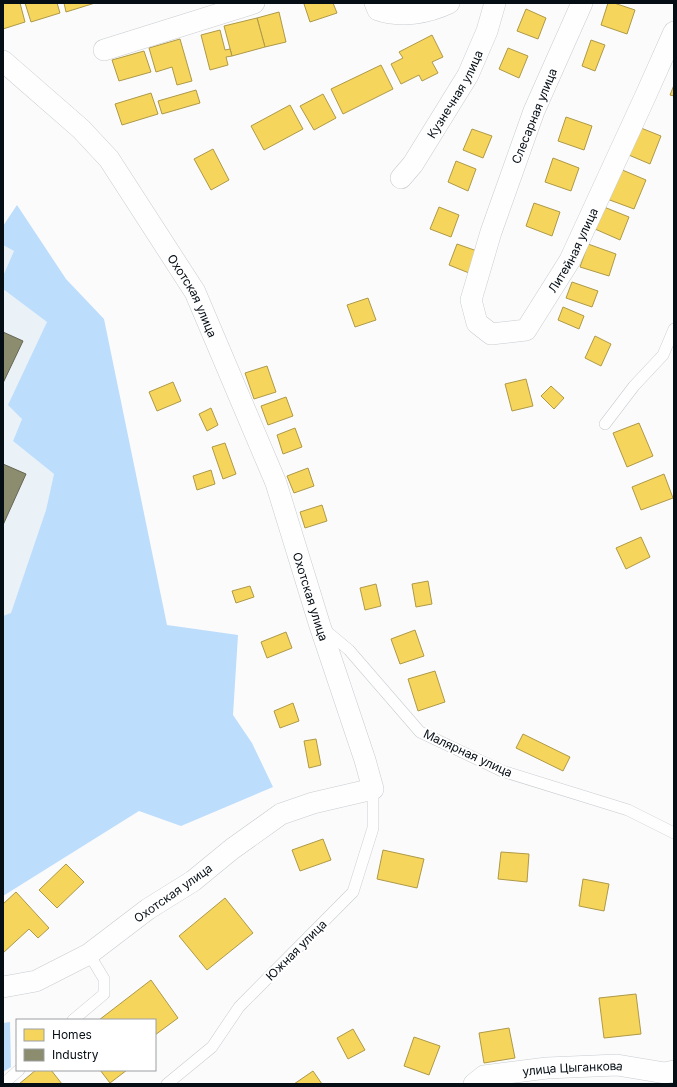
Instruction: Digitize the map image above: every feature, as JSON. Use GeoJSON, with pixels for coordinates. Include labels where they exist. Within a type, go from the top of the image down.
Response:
{"type":"FeatureCollection","features":[{"type":"Feature","properties":{"kind":"street"},"geometry":{"type":"LineString","coordinates":[[104,50],[254,3]]}},
{"type":"Feature","properties":{"kind":"street"},"geometry":{"type":"LineString","coordinates":[[375,3],[378,10],[386,13],[419,13],[439,8],[449,3]]}},
{"type":"Feature","properties":{"kind":"street","name":"Кузнечная улица"},"geometry":{"type":"LineString","coordinates":[[401,178],[412,164],[468,75],[488,31],[495,3]]}},
{"type":"Feature","properties":{"kind":"street","name":"Слесарная улица"},"geometry":{"type":"LineString","coordinates":[[491,232],[534,111],[582,3]]}},
{"type":"Feature","properties":{"kind":"street","name":"Литейная улица"},"geometry":{"type":"LineString","coordinates":[[491,232],[471,300],[477,323],[491,334],[526,330],[570,260],[674,32]]}},
{"type":"Feature","properties":{"kind":"street","name":"Охотская улица"},"geometry":{"type":"LineString","coordinates":[[3,62],[81,129],[109,159],[195,292],[276,483],[320,626],[365,760],[373,789],[313,803],[281,814],[232,849],[193,881],[148,909],[89,954],[36,981],[3,987]]}},
{"type":"Feature","properties":{"kind":"street","name":"улица Цыганкова"},"geometry":{"type":"LineString","coordinates":[[474,1084],[484,1076],[547,1068],[617,1066],[669,1076]]}},
{"type":"Feature","properties":{"kind":"lane"},"geometry":{"type":"LineString","coordinates":[[605,424],[634,386],[663,355],[674,329]]}},
{"type":"Feature","properties":{"kind":"lane","name":"Малярная улица"},"geometry":{"type":"LineString","coordinates":[[320,626],[349,650],[420,732],[502,771],[628,810],[674,833]]}},
{"type":"Feature","properties":{"kind":"lane","name":"Южная улица"},"geometry":{"type":"LineString","coordinates":[[167,1084],[212,1047],[239,1007],[353,892],[374,828],[373,789]]}},
{"type":"Feature","properties":{"kind":"lane"},"geometry":{"type":"LineString","coordinates":[[74,1019],[104,994],[104,979],[89,954]]}},
{"type":"Feature","properties":{"kind":"lane"},"geometry":{"type":"LineString","coordinates":[[3,1084],[18,1071]]}},
{"type":"Feature","properties":{"kind":"shaded area"},"geometry":{"type":"Polygon","coordinates":[[[17,205],[66,279],[104,319],[167,625],[238,635],[233,715],[252,743],[273,787],[181,826],[139,811],[3,896],[3,616],[11,613],[46,510],[54,474],[13,441],[22,419],[8,405],[47,322],[3,289],[3,276],[14,251],[3,245],[3,226],[17,205]]]}},
{"type":"Feature","properties":{"kind":"shaded area"},"geometry":{"type":"Polygon","coordinates":[[[3,245],[14,251],[3,276],[3,245]]]}},
{"type":"Feature","properties":{"kind":"shaded area"},"geometry":{"type":"Polygon","coordinates":[[[3,289],[47,322],[9,405],[22,419],[13,441],[54,474],[46,510],[11,614],[3,616],[3,289]]]}},
{"type":"Feature","properties":{"kind":"shaded area"},"geometry":{"type":"Polygon","coordinates":[[[10,1022],[11,1067],[3,1072],[3,1023],[10,1022]]]}},
{"type":"Feature","properties":{"kind":"building: Homes"},"geometry":{"type":"Polygon","coordinates":[[[20,3],[25,22],[3,29],[3,4],[20,3]]]}},
{"type":"Feature","properties":{"kind":"building: Homes"},"geometry":{"type":"Polygon","coordinates":[[[25,3],[57,3],[60,13],[31,22],[25,3]]]}},
{"type":"Feature","properties":{"kind":"building: Homes"},"geometry":{"type":"Polygon","coordinates":[[[64,3],[95,3],[66,12],[64,3]]]}},
{"type":"Feature","properties":{"kind":"building: Homes"},"geometry":{"type":"Polygon","coordinates":[[[333,3],[337,13],[310,22],[304,4],[333,3]]]}},
{"type":"Feature","properties":{"kind":"building: Homes"},"geometry":{"type":"Polygon","coordinates":[[[608,3],[614,3],[635,10],[627,34],[601,25],[608,3]]]}},
{"type":"Feature","properties":{"kind":"building: Homes"},"geometry":{"type":"Polygon","coordinates":[[[526,9],[546,18],[538,39],[517,31],[526,9]]]}},
{"type":"Feature","properties":{"kind":"building: Homes"},"geometry":{"type":"Polygon","coordinates":[[[279,12],[286,42],[265,47],[257,18],[279,12]]]}},
{"type":"Feature","properties":{"kind":"building: Homes"},"geometry":{"type":"Polygon","coordinates":[[[257,18],[265,47],[232,56],[224,26],[257,18]]]}},
{"type":"Feature","properties":{"kind":"building: Homes"},"geometry":{"type":"Polygon","coordinates":[[[220,30],[225,50],[230,49],[232,56],[226,57],[228,65],[210,70],[201,35],[220,30]]]}},
{"type":"Feature","properties":{"kind":"building: Homes"},"geometry":{"type":"Polygon","coordinates":[[[432,35],[443,57],[432,62],[438,73],[422,81],[419,75],[401,84],[391,64],[403,58],[399,52],[432,35]]]}},
{"type":"Feature","properties":{"kind":"building: Homes"},"geometry":{"type":"Polygon","coordinates":[[[180,39],[192,81],[177,85],[172,67],[156,72],[149,48],[180,39]]]}},
{"type":"Feature","properties":{"kind":"building: Homes"},"geometry":{"type":"Polygon","coordinates":[[[591,40],[605,45],[595,71],[582,66],[591,40]]]}},
{"type":"Feature","properties":{"kind":"building: Homes"},"geometry":{"type":"Polygon","coordinates":[[[508,48],[528,56],[519,78],[499,69],[508,48]]]}},
{"type":"Feature","properties":{"kind":"building: Homes"},"geometry":{"type":"Polygon","coordinates":[[[144,51],[151,72],[119,81],[112,60],[144,51]]]}},
{"type":"Feature","properties":{"kind":"building: Homes"},"geometry":{"type":"Polygon","coordinates":[[[381,65],[393,89],[343,114],[331,89],[381,65]]]}},
{"type":"Feature","properties":{"kind":"building: Homes"},"geometry":{"type":"Polygon","coordinates":[[[674,85],[674,96],[670,95],[674,85]]]}},
{"type":"Feature","properties":{"kind":"building: Homes"},"geometry":{"type":"Polygon","coordinates":[[[196,90],[200,103],[162,114],[158,101],[196,90]]]}},
{"type":"Feature","properties":{"kind":"building: Homes"},"geometry":{"type":"Polygon","coordinates":[[[151,93],[158,114],[122,125],[115,104],[151,93]]]}},
{"type":"Feature","properties":{"kind":"building: Homes"},"geometry":{"type":"Polygon","coordinates":[[[323,94],[336,118],[314,130],[300,106],[323,94]]]}},
{"type":"Feature","properties":{"kind":"building: Homes"},"geometry":{"type":"Polygon","coordinates":[[[290,105],[303,129],[264,150],[251,126],[290,105]]]}},
{"type":"Feature","properties":{"kind":"building: Homes"},"geometry":{"type":"Polygon","coordinates":[[[566,117],[592,126],[584,150],[558,141],[566,117]]]}},
{"type":"Feature","properties":{"kind":"building: Homes"},"geometry":{"type":"Polygon","coordinates":[[[636,126],[661,136],[650,164],[624,153],[636,126]]]}},
{"type":"Feature","properties":{"kind":"building: Homes"},"geometry":{"type":"Polygon","coordinates":[[[472,129],[492,136],[483,158],[463,150],[472,129]]]}},
{"type":"Feature","properties":{"kind":"building: Homes"},"geometry":{"type":"Polygon","coordinates":[[[213,149],[229,180],[211,190],[194,159],[213,149]]]}},
{"type":"Feature","properties":{"kind":"building: Homes"},"geometry":{"type":"Polygon","coordinates":[[[553,158],[579,168],[571,191],[545,182],[553,158]]]}},
{"type":"Feature","properties":{"kind":"building: Homes"},"geometry":{"type":"Polygon","coordinates":[[[456,161],[476,169],[468,191],[448,182],[456,161]]]}},
{"type":"Feature","properties":{"kind":"building: Homes"},"geometry":{"type":"Polygon","coordinates":[[[620,169],[646,180],[634,209],[607,199],[620,169]]]}},
{"type":"Feature","properties":{"kind":"building: Homes"},"geometry":{"type":"Polygon","coordinates":[[[534,203],[560,212],[552,236],[526,226],[534,203]]]}},
{"type":"Feature","properties":{"kind":"building: Homes"},"geometry":{"type":"Polygon","coordinates":[[[439,207],[459,215],[451,237],[430,229],[439,207]]]}},
{"type":"Feature","properties":{"kind":"building: Homes"},"geometry":{"type":"Polygon","coordinates":[[[604,207],[629,217],[620,240],[595,229],[604,207]]]}},
{"type":"Feature","properties":{"kind":"building: Homes"},"geometry":{"type":"Polygon","coordinates":[[[457,244],[477,251],[469,273],[449,265],[457,244]]]}},
{"type":"Feature","properties":{"kind":"building: Homes"},"geometry":{"type":"Polygon","coordinates":[[[588,244],[616,254],[609,276],[580,267],[588,244]]]}},
{"type":"Feature","properties":{"kind":"building: Homes"},"geometry":{"type":"Polygon","coordinates":[[[572,282],[598,291],[592,307],[566,298],[572,282]]]}},
{"type":"Feature","properties":{"kind":"building: Homes"},"geometry":{"type":"Polygon","coordinates":[[[368,298],[376,320],[355,327],[347,305],[368,298]]]}},
{"type":"Feature","properties":{"kind":"building: Homes"},"geometry":{"type":"Polygon","coordinates":[[[563,307],[584,316],[579,329],[558,320],[563,307]]]}},
{"type":"Feature","properties":{"kind":"building: Homes"},"geometry":{"type":"Polygon","coordinates":[[[595,336],[611,344],[601,366],[585,358],[595,336]]]}},
{"type":"Feature","properties":{"kind":"building: Homes"},"geometry":{"type":"Polygon","coordinates":[[[267,366],[276,392],[254,399],[245,373],[267,366]]]}},
{"type":"Feature","properties":{"kind":"building: Homes"},"geometry":{"type":"Polygon","coordinates":[[[526,379],[533,406],[512,411],[505,384],[526,379]]]}},
{"type":"Feature","properties":{"kind":"building: Homes"},"geometry":{"type":"Polygon","coordinates":[[[173,382],[181,401],[157,411],[149,392],[173,382]]]}},
{"type":"Feature","properties":{"kind":"building: Homes"},"geometry":{"type":"Polygon","coordinates":[[[551,386],[564,398],[554,409],[541,396],[551,386]]]}},
{"type":"Feature","properties":{"kind":"building: Homes"},"geometry":{"type":"Polygon","coordinates":[[[286,397],[293,416],[268,425],[261,406],[286,397]]]}},
{"type":"Feature","properties":{"kind":"building: Homes"},"geometry":{"type":"Polygon","coordinates":[[[211,408],[218,425],[207,431],[199,414],[211,408]]]}},
{"type":"Feature","properties":{"kind":"building: Homes"},"geometry":{"type":"Polygon","coordinates":[[[639,423],[653,456],[627,467],[613,433],[639,423]]]}},
{"type":"Feature","properties":{"kind":"building: Homes"},"geometry":{"type":"Polygon","coordinates":[[[295,428],[302,447],[283,454],[277,435],[295,428]]]}},
{"type":"Feature","properties":{"kind":"building: Homes"},"geometry":{"type":"Polygon","coordinates":[[[225,443],[236,474],[223,479],[212,447],[225,443]]]}},
{"type":"Feature","properties":{"kind":"building: Homes"},"geometry":{"type":"Polygon","coordinates":[[[308,468],[314,486],[294,493],[287,476],[308,468]]]}},
{"type":"Feature","properties":{"kind":"building: Homes"},"geometry":{"type":"Polygon","coordinates":[[[211,470],[215,484],[197,490],[193,476],[211,470]]]}},
{"type":"Feature","properties":{"kind":"building: Homes"},"geometry":{"type":"Polygon","coordinates":[[[664,474],[673,498],[641,510],[632,487],[664,474]]]}},
{"type":"Feature","properties":{"kind":"building: Homes"},"geometry":{"type":"Polygon","coordinates":[[[322,505],[327,521],[305,528],[300,512],[322,505]]]}},
{"type":"Feature","properties":{"kind":"building: Homes"},"geometry":{"type":"Polygon","coordinates":[[[641,537],[650,557],[626,569],[616,548],[641,537]]]}},
{"type":"Feature","properties":{"kind":"building: Homes"},"geometry":{"type":"Polygon","coordinates":[[[428,581],[432,604],[416,607],[412,584],[428,581]]]}},
{"type":"Feature","properties":{"kind":"building: Homes"},"geometry":{"type":"Polygon","coordinates":[[[376,584],[381,606],[365,610],[360,588],[376,584]]]}},
{"type":"Feature","properties":{"kind":"building: Homes"},"geometry":{"type":"Polygon","coordinates":[[[250,586],[254,597],[236,603],[232,591],[250,586]]]}},
{"type":"Feature","properties":{"kind":"building: Homes"},"geometry":{"type":"Polygon","coordinates":[[[415,630],[424,656],[400,664],[391,639],[415,630]]]}},
{"type":"Feature","properties":{"kind":"building: Homes"},"geometry":{"type":"Polygon","coordinates":[[[286,632],[292,648],[267,658],[261,642],[286,632]]]}},
{"type":"Feature","properties":{"kind":"building: Homes"},"geometry":{"type":"Polygon","coordinates":[[[435,671],[445,702],[418,711],[408,679],[435,671]]]}},
{"type":"Feature","properties":{"kind":"building: Homes"},"geometry":{"type":"Polygon","coordinates":[[[293,703],[299,721],[280,728],[274,711],[293,703]]]}},
{"type":"Feature","properties":{"kind":"building: Homes"},"geometry":{"type":"Polygon","coordinates":[[[523,734],[570,757],[563,771],[516,748],[523,734]]]}},
{"type":"Feature","properties":{"kind":"building: Homes"},"geometry":{"type":"Polygon","coordinates":[[[316,739],[321,765],[309,768],[304,741],[316,739]]]}},
{"type":"Feature","properties":{"kind":"building: Homes"},"geometry":{"type":"Polygon","coordinates":[[[323,839],[331,860],[300,871],[292,850],[323,839]]]}},
{"type":"Feature","properties":{"kind":"building: Homes"},"geometry":{"type":"Polygon","coordinates":[[[383,850],[424,859],[417,888],[377,879],[383,850]]]}},
{"type":"Feature","properties":{"kind":"building: Homes"},"geometry":{"type":"Polygon","coordinates":[[[501,852],[529,854],[527,882],[498,879],[501,852]]]}},
{"type":"Feature","properties":{"kind":"building: Homes"},"geometry":{"type":"Polygon","coordinates":[[[66,864],[84,882],[57,908],[39,890],[66,864]]]}},
{"type":"Feature","properties":{"kind":"building: Homes"},"geometry":{"type":"Polygon","coordinates":[[[583,879],[609,884],[604,911],[579,906],[583,879]]]}},
{"type":"Feature","properties":{"kind":"building: Homes"},"geometry":{"type":"Polygon","coordinates":[[[16,892],[49,928],[38,938],[29,929],[3,953],[3,904],[16,892]]]}},
{"type":"Feature","properties":{"kind":"building: Homes"},"geometry":{"type":"Polygon","coordinates":[[[225,898],[253,933],[207,970],[179,936],[225,898]]]}},
{"type":"Feature","properties":{"kind":"building: Homes"},"geometry":{"type":"Polygon","coordinates":[[[151,980],[178,1018],[156,1034],[156,1019],[100,1019],[151,980]]]}},
{"type":"Feature","properties":{"kind":"building: Homes"},"geometry":{"type":"Polygon","coordinates":[[[636,994],[641,1034],[604,1038],[599,998],[636,994]]]}},
{"type":"Feature","properties":{"kind":"building: Homes"},"geometry":{"type":"Polygon","coordinates":[[[509,1028],[515,1058],[484,1063],[479,1033],[509,1028]]]}},
{"type":"Feature","properties":{"kind":"building: Homes"},"geometry":{"type":"Polygon","coordinates":[[[353,1029],[365,1050],[348,1059],[337,1038],[353,1029]]]}},
{"type":"Feature","properties":{"kind":"building: Homes"},"geometry":{"type":"Polygon","coordinates":[[[414,1037],[440,1046],[429,1075],[404,1066],[414,1037]]]}},
{"type":"Feature","properties":{"kind":"building: Homes"},"geometry":{"type":"Polygon","coordinates":[[[35,1071],[52,1071],[62,1084],[19,1084],[35,1071]]]}},
{"type":"Feature","properties":{"kind":"building: Homes"},"geometry":{"type":"Polygon","coordinates":[[[101,1071],[126,1071],[110,1083],[101,1071]]]}},
{"type":"Feature","properties":{"kind":"building: Homes"},"geometry":{"type":"Polygon","coordinates":[[[313,1071],[322,1084],[294,1084],[313,1071]]]}},
{"type":"Feature","properties":{"kind":"building: Industry"},"geometry":{"type":"Polygon","coordinates":[[[3,332],[23,341],[3,383],[3,332]]]}},
{"type":"Feature","properties":{"kind":"building: Industry"},"geometry":{"type":"Polygon","coordinates":[[[3,464],[26,474],[3,525],[3,464]]]}}]}
